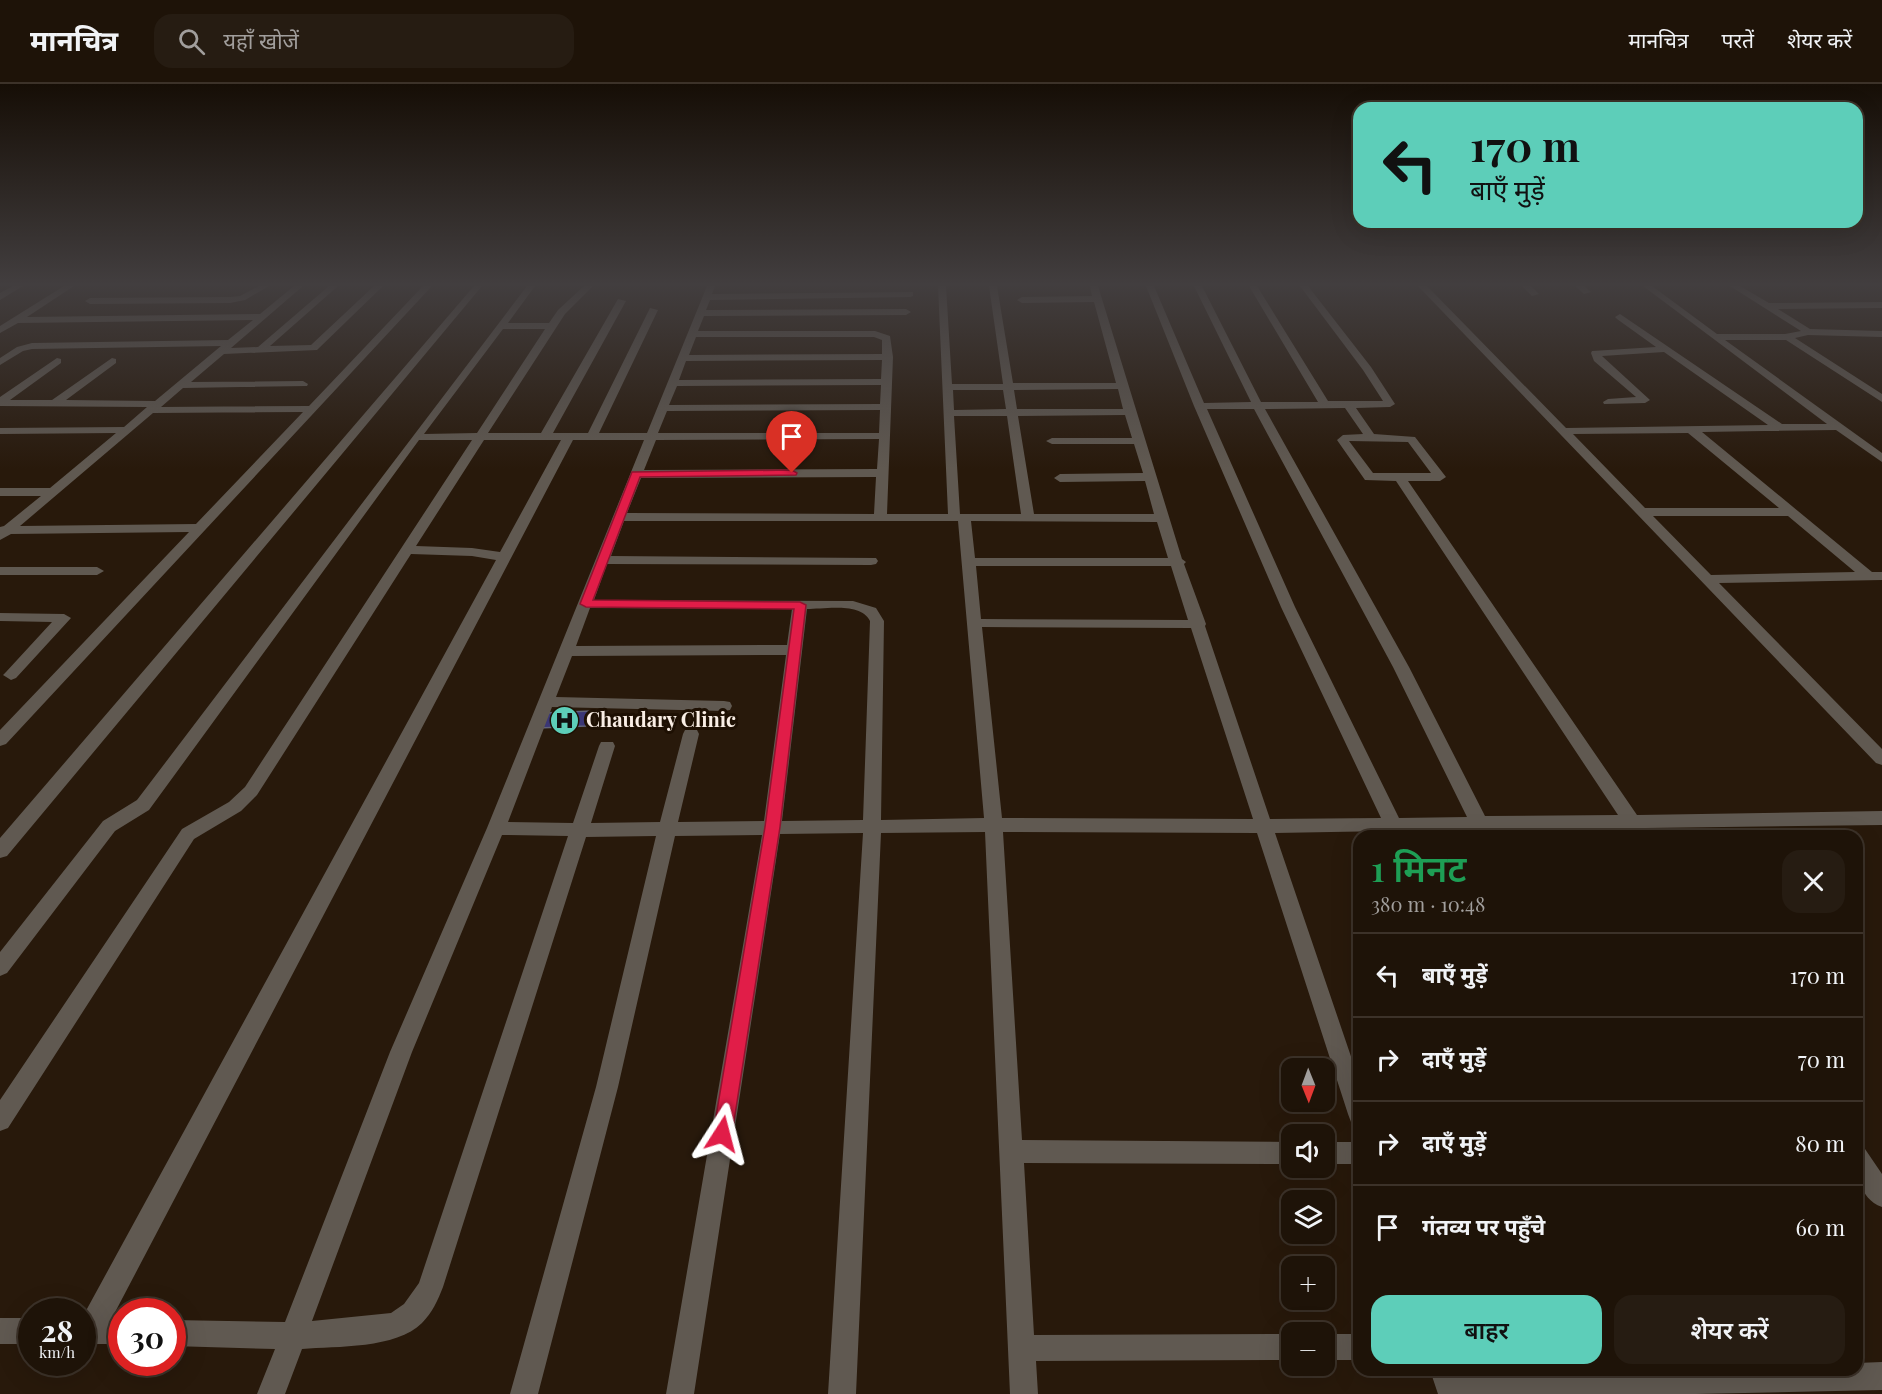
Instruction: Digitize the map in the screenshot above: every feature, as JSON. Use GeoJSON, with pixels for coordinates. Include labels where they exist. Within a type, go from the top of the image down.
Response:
{"type":"FeatureCollection","features":[{"type":"Feature","properties":{"kind":"street"},"geometry":{"type":"LineString","coordinates":[[0,362],[20,349],[27,347]]}},
{"type":"Feature","properties":{"kind":"street"},"geometry":{"type":"LineString","coordinates":[[2,532],[54,492],[225,347]]}},
{"type":"Feature","properties":{"kind":"street"},"geometry":{"type":"LineString","coordinates":[[260,350],[263,347]]}},
{"type":"Feature","properties":{"kind":"street"},"geometry":{"type":"LineString","coordinates":[[220,351],[313,347]]}},
{"type":"Feature","properties":{"kind":"street"},"geometry":{"type":"LineString","coordinates":[[0,740],[370,347]]}},
{"type":"Feature","properties":{"kind":"street"},"geometry":{"type":"LineString","coordinates":[[0,851],[426,347]]}},
{"type":"Feature","properties":{"kind":"street"},"geometry":{"type":"LineString","coordinates":[[0,967],[109,826],[143,805],[416,437],[486,347]]}},
{"type":"Feature","properties":{"kind":"street"},"geometry":{"type":"LineString","coordinates":[[0,1120],[188,834],[233,810],[251,791],[537,347]]}},
{"type":"Feature","properties":{"kind":"street"},"geometry":{"type":"LineString","coordinates":[[544,437],[595,347]]}},
{"type":"Feature","properties":{"kind":"street"},"geometry":{"type":"LineString","coordinates":[[592,436],[634,347]]}},
{"type":"Feature","properties":{"kind":"street"},"geometry":{"type":"LineString","coordinates":[[271,1394],[401,1052],[496,828],[687,347]]}},
{"type":"Feature","properties":{"kind":"street"},"geometry":{"type":"LineString","coordinates":[[880,517],[887,347]]}},
{"type":"Feature","properties":{"kind":"street"},"geometry":{"type":"LineString","coordinates":[[946,347],[949,413],[959,517],[969,562],[976,623],[994,825],[1024,1394]]}},
{"type":"Feature","properties":{"kind":"street"},"geometry":{"type":"LineString","coordinates":[[1002,347],[1028,517]]}},
{"type":"Feature","properties":{"kind":"street"},"geometry":{"type":"LineString","coordinates":[[1111,347],[1162,518],[1179,562],[1263,826],[1353,1096]]}},
{"type":"Feature","properties":{"kind":"street"},"geometry":{"type":"LineString","coordinates":[[1175,347],[1288,607],[1396,830]]}},
{"type":"Feature","properties":{"kind":"street"},"geometry":{"type":"LineString","coordinates":[[1229,347],[1258,406],[1401,667],[1483,830]]}},
{"type":"Feature","properties":{"kind":"street"},"geometry":{"type":"LineString","coordinates":[[1290,347],[1325,405]]}},
{"type":"Feature","properties":{"kind":"street"},"geometry":{"type":"LineString","coordinates":[[1199,406],[1385,405],[1390,402],[1349,347]]}},
{"type":"Feature","properties":{"kind":"street"},"geometry":{"type":"LineString","coordinates":[[1481,347],[1882,759]]}},
{"type":"Feature","properties":{"kind":"street"},"geometry":{"type":"LineString","coordinates":[[1663,347],[1780,428]]}},
{"type":"Feature","properties":{"kind":"street"},"geometry":{"type":"LineString","coordinates":[[1730,347],[1882,458]]}},
{"type":"Feature","properties":{"kind":"street"},"geometry":{"type":"LineString","coordinates":[[1803,347],[1882,399]]}},
{"type":"Feature","properties":{"kind":"street"},"geometry":{"type":"LineString","coordinates":[[1608,402],[1645,399],[1598,359],[1596,353],[1666,349]]}},
{"type":"Feature","properties":{"kind":"street"},"geometry":{"type":"LineString","coordinates":[[683,358],[888,357]]}},
{"type":"Feature","properties":{"kind":"street"},"geometry":{"type":"LineString","coordinates":[[54,404],[112,360]]}},
{"type":"Feature","properties":{"kind":"street"},"geometry":{"type":"LineString","coordinates":[[0,402],[57,361]]}},
{"type":"Feature","properties":{"kind":"street"},"geometry":{"type":"LineString","coordinates":[[674,383],[886,382]]}},
{"type":"Feature","properties":{"kind":"street"},"geometry":{"type":"LineString","coordinates":[[179,385],[303,384]]}},
{"type":"Feature","properties":{"kind":"street"},"geometry":{"type":"LineString","coordinates":[[948,387],[1122,386]]}},
{"type":"Feature","properties":{"kind":"street"},"geometry":{"type":"LineString","coordinates":[[0,402],[312,409]]}},
{"type":"Feature","properties":{"kind":"street"},"geometry":{"type":"LineString","coordinates":[[1349,405],[1371,437]]}},
{"type":"Feature","properties":{"kind":"street"},"geometry":{"type":"LineString","coordinates":[[416,437],[652,436],[832,422],[886,407]]}},
{"type":"Feature","properties":{"kind":"street"},"geometry":{"type":"LineString","coordinates":[[663,408],[832,422],[885,436]]}},
{"type":"Feature","properties":{"kind":"street"},"geometry":{"type":"LineString","coordinates":[[949,413],[1130,412]]}},
{"type":"Feature","properties":{"kind":"street"},"geometry":{"type":"LineString","coordinates":[[1563,431],[1840,428]]}},
{"type":"Feature","properties":{"kind":"street"},"geometry":{"type":"LineString","coordinates":[[0,431],[128,430]]}},
{"type":"Feature","properties":{"kind":"street"},"geometry":{"type":"LineString","coordinates":[[1692,430],[1791,512],[1875,576]]}},
{"type":"Feature","properties":{"kind":"street"},"geometry":{"type":"LineString","coordinates":[[96,1313],[569,436]]}},
{"type":"Feature","properties":{"kind":"street"},"geometry":{"type":"LineString","coordinates":[[1347,437],[1411,439],[1440,476],[1401,479],[1369,477],[1343,440],[1347,437]]}},
{"type":"Feature","properties":{"kind":"street"},"geometry":{"type":"LineString","coordinates":[[1052,441],[1138,441]]}},
{"type":"Feature","properties":{"kind":"street"},"geometry":{"type":"LineString","coordinates":[[636,474],[882,472]]}},
{"type":"Feature","properties":{"kind":"street"},"geometry":{"type":"LineString","coordinates":[[1060,478],[1150,477]]}},
{"type":"Feature","properties":{"kind":"street"},"geometry":{"type":"LineString","coordinates":[[1401,479],[1637,829]]}},
{"type":"Feature","properties":{"kind":"street"},"geometry":{"type":"LineString","coordinates":[[0,492],[54,492]]}},
{"type":"Feature","properties":{"kind":"street"},"geometry":{"type":"LineString","coordinates":[[1642,512],[1791,512]]}},
{"type":"Feature","properties":{"kind":"street"},"geometry":{"type":"LineString","coordinates":[[620,518],[1162,518]]}},
{"type":"Feature","properties":{"kind":"street"},"geometry":{"type":"LineString","coordinates":[[2,532],[200,528]]}},
{"type":"Feature","properties":{"kind":"street"},"geometry":{"type":"LineString","coordinates":[[408,550],[472,552],[503,557]]}},
{"type":"Feature","properties":{"kind":"street"},"geometry":{"type":"LineString","coordinates":[[603,560],[871,561]]}},
{"type":"Feature","properties":{"kind":"street"},"geometry":{"type":"LineString","coordinates":[[969,562],[1179,562]]}},
{"type":"Feature","properties":{"kind":"street"},"geometry":{"type":"LineString","coordinates":[[0,572],[97,571]]}},
{"type":"Feature","properties":{"kind":"street"},"geometry":{"type":"LineString","coordinates":[[1708,579],[1875,576]]}},
{"type":"Feature","properties":{"kind":"street"},"geometry":{"type":"LineString","coordinates":[[586,604],[853,605],[867,608],[874,614],[877,621],[872,826],[842,1394]]}},
{"type":"Feature","properties":{"kind":"street"},"geometry":{"type":"LineString","coordinates":[[680,1394],[772,827],[800,605]]}},
{"type":"Feature","properties":{"kind":"street"},"geometry":{"type":"LineString","coordinates":[[0,617],[64,618],[11,675]]}},
{"type":"Feature","properties":{"kind":"street"},"geometry":{"type":"LineString","coordinates":[[976,623],[1199,624]]}},
{"type":"Feature","properties":{"kind":"street"},"geometry":{"type":"LineString","coordinates":[[567,651],[794,650]]}},
{"type":"Feature","properties":{"kind":"street"},"geometry":{"type":"LineString","coordinates":[[547,702],[724,706]]}},
{"type":"Feature","properties":{"kind":"street"},"geometry":{"type":"LineString","coordinates":[[524,1394],[607,1087],[691,734]]}},
{"type":"Feature","properties":{"kind":"street"},"geometry":{"type":"LineString","coordinates":[[186,1333],[294,1336],[387,1328],[401,1324],[415,1314],[422,1304],[434,1275],[608,746]]}},
{"type":"Feature","properties":{"kind":"street"},"geometry":{"type":"LineString","coordinates":[[496,828],[579,830],[994,825],[1263,826],[1396,830],[1637,829],[1882,818]]}},
{"type":"Feature","properties":{"kind":"street"},"geometry":{"type":"LineString","coordinates":[[1010,1151],[1281,1153]]}},
{"type":"Feature","properties":{"kind":"street"},"geometry":{"type":"LineString","coordinates":[[1335,1153],[1353,1153]]}},
{"type":"Feature","properties":{"kind":"street"},"geometry":{"type":"LineString","coordinates":[[1863,1166],[1882,1195]]}},
{"type":"Feature","properties":{"kind":"street"},"geometry":{"type":"LineString","coordinates":[[0,1331],[18,1331]]}},
{"type":"Feature","properties":{"kind":"street"},"geometry":{"type":"LineString","coordinates":[[1021,1348],[1281,1347]]}},
{"type":"Feature","properties":{"kind":"street"},"geometry":{"type":"LineString","coordinates":[[1335,1347],[1353,1347]]}},
{"type":"Feature","properties":{"kind":"street"},"geometry":{"type":"LineString","coordinates":[[1448,1383],[1882,1376]]}},
{"type":"Feature","properties":{"kind":"building"},"geometry":{"type":"Polygon","coordinates":[[[591,711],[586,726],[539,728],[543,713],[591,711]]]}},
{"type":"Feature","properties":{"kind":"place","name":"Chaudary Clinic"},"geometry":{"type":"Point","coordinates":[565,720]}},
{"type":"Feature","properties":{"kind":"route"},"geometry":{"type":"LineString","coordinates":[[722,1134],[772,827],[800,605],[586,604],[636,474],[792,473]]}}]}
